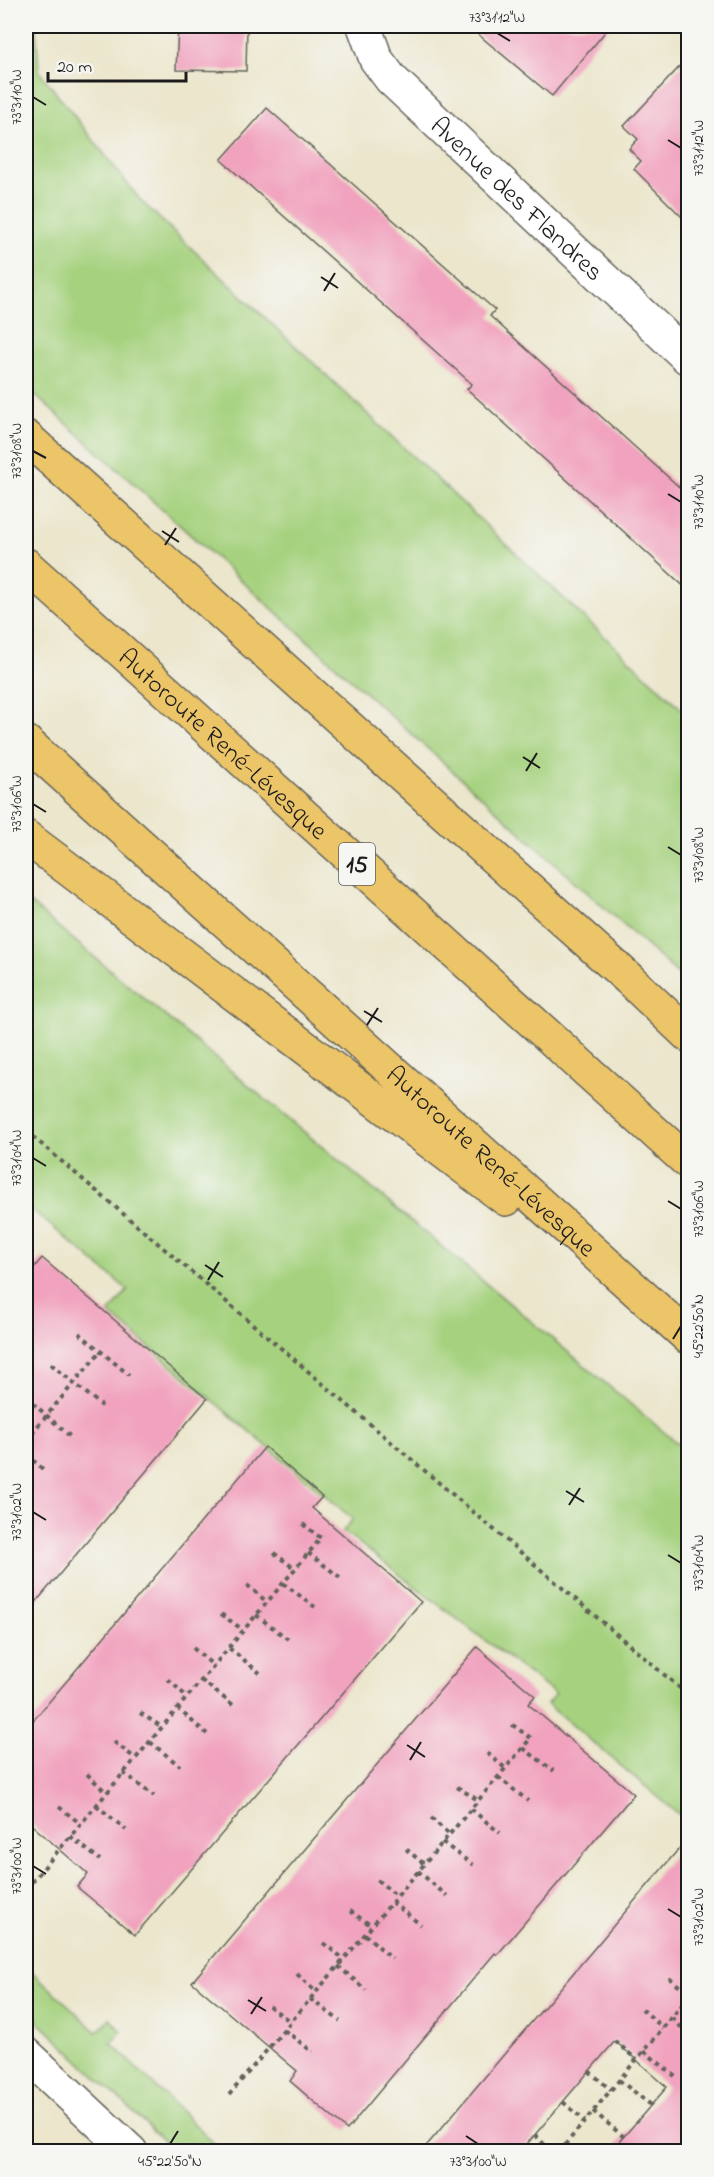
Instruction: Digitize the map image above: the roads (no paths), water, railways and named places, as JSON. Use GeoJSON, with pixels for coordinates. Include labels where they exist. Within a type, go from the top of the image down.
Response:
{"type":"FeatureCollection","features":[{"type":"Feature","properties":{"kind":"highway"},"geometry":{"type":"LineString","coordinates":[[26,437],[629,979],[688,1035]]}},
{"type":"Feature","properties":{"kind":"highway","name":"Autoroute René-Lévesque"},"geometry":{"type":"LineString","coordinates":[[26,565],[688,1162]]}},
{"type":"Feature","properties":{"kind":"highway","name":"Autoroute René-Lévesque"},"geometry":{"type":"LineString","coordinates":[[26,742],[684,1333]]}},
{"type":"Feature","properties":{"kind":"highway"},"geometry":{"type":"LineString","coordinates":[[26,837],[684,1333]]}},
{"type":"Feature","properties":{"kind":"street","name":"Avenue des Flandres"},"geometry":{"type":"LineString","coordinates":[[364,26],[376,59],[391,79],[688,358]]}},
{"type":"Feature","properties":{"kind":"street"},"geometry":{"type":"LineString","coordinates":[[26,2054],[131,2151]]}}]}
